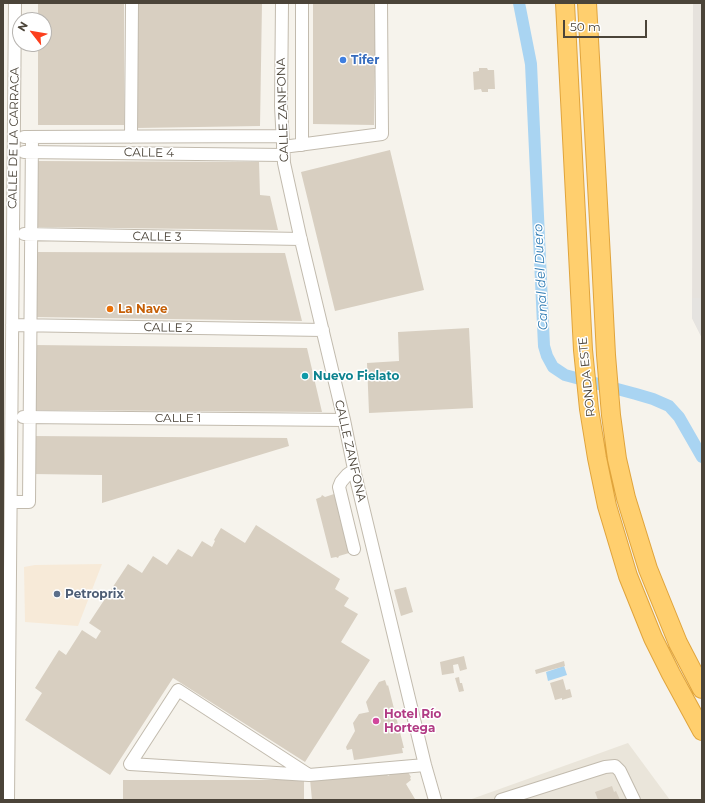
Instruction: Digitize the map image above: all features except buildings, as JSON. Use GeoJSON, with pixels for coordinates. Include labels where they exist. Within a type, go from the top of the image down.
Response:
{"type":"FeatureCollection","features":[{"type":"Feature","properties":{"kind":"highway","name":"RONDA ESTE"},"geometry":{"type":"LineString","coordinates":[[565,3],[583,350],[589,409],[597,458],[607,506],[628,576],[653,638],[670,674],[702,731]]}},
{"type":"Feature","properties":{"kind":"highway","name":"RONDA ESTE"},"geometry":{"type":"LineString","coordinates":[[587,3],[606,355],[611,415],[617,459],[626,498],[648,569],[678,643],[702,689]]}},
{"type":"Feature","properties":{"kind":"street"},"geometry":{"type":"LineString","coordinates":[[15,9],[25,3]]}},
{"type":"Feature","properties":{"kind":"street"},"geometry":{"type":"LineString","coordinates":[[131,137],[132,3]]}},
{"type":"Feature","properties":{"kind":"street","name":"CALLE ZANFONA"},"geometry":{"type":"LineString","coordinates":[[282,3],[281,106],[284,163],[344,420],[354,470],[425,765],[435,800]]}},
{"type":"Feature","properties":{"kind":"street"},"geometry":{"type":"LineString","coordinates":[[302,3],[302,145]]}},
{"type":"Feature","properties":{"kind":"street"},"geometry":{"type":"LineString","coordinates":[[14,137],[131,137],[283,146],[302,145],[382,134],[381,3]]}},
{"type":"Feature","properties":{"kind":"street","name":"CALLE DE LA CARRACA"},"geometry":{"type":"LineString","coordinates":[[7,792],[15,9]]}},
{"type":"Feature","properties":{"kind":"street"},"geometry":{"type":"LineString","coordinates":[[11,502],[29,502],[31,325],[30,234],[32,137]]}},
{"type":"Feature","properties":{"kind":"street","name":"CALLE 4"},"geometry":{"type":"LineString","coordinates":[[14,151],[32,152],[283,146]]}},
{"type":"Feature","properties":{"kind":"street","name":"CALLE 3"},"geometry":{"type":"LineString","coordinates":[[13,234],[301,240]]}},
{"type":"Feature","properties":{"kind":"street","name":"CALLE 2"},"geometry":{"type":"LineString","coordinates":[[12,325],[323,330]]}},
{"type":"Feature","properties":{"kind":"street","name":"CALLE 1"},"geometry":{"type":"LineString","coordinates":[[12,417],[344,420]]}},
{"type":"Feature","properties":{"kind":"street"},"geometry":{"type":"LineString","coordinates":[[354,470],[347,475],[339,487],[354,549]]}},
{"type":"Feature","properties":{"kind":"street"},"geometry":{"type":"LineString","coordinates":[[309,775],[178,690],[130,764],[309,775],[425,765]]}},
{"type":"Feature","properties":{"kind":"street"},"geometry":{"type":"LineString","coordinates":[[501,800],[530,796],[606,767],[615,766],[620,771],[634,800]]}},
{"type":"Feature","properties":{"kind":"shaded area"},"geometry":{"type":"Polygon","coordinates":[[[693,3],[702,3],[702,338],[692,318],[693,3]]]}},
{"type":"Feature","properties":{"kind":"shaded area"},"geometry":{"type":"Polygon","coordinates":[[[692,298],[702,298],[702,338],[692,318],[692,298]]]}},
{"type":"Feature","properties":{"kind":"shaded area","name":"Petroprix"},"geometry":{"type":"Polygon","coordinates":[[[102,564],[78,626],[25,622],[24,567],[35,565],[102,564]]]}},
{"type":"Feature","properties":{"kind":"shaded area"},"geometry":{"type":"Polygon","coordinates":[[[628,743],[670,800],[469,800],[628,743]]]}},
{"type":"Feature","properties":{"kind":"water"},"geometry":{"type":"Polygon","coordinates":[[[564,666],[567,675],[548,681],[546,672],[564,666]]]}},
{"type":"Feature","properties":{"kind":"waterway","name":"Canal del Duero"},"geometry":{"type":"LineString","coordinates":[[519,3],[531,64],[544,346],[547,356],[553,367],[565,375],[653,399],[669,406],[679,417],[702,457]]}},
{"type":"Feature","properties":{"kind":"place","name":"Tifer"},"geometry":{"type":"Point","coordinates":[343,60]}},
{"type":"Feature","properties":{"kind":"place","name":"La Nave"},"geometry":{"type":"Point","coordinates":[110,309]}},
{"type":"Feature","properties":{"kind":"place","name":"Nuevo Fielato"},"geometry":{"type":"Point","coordinates":[305,376]}},
{"type":"Feature","properties":{"kind":"place","name":"Petroprix"},"geometry":{"type":"Point","coordinates":[57,594]}},
{"type":"Feature","properties":{"kind":"place","name":"Hotel Río Hortega"},"geometry":{"type":"Point","coordinates":[376,721]}}]}
